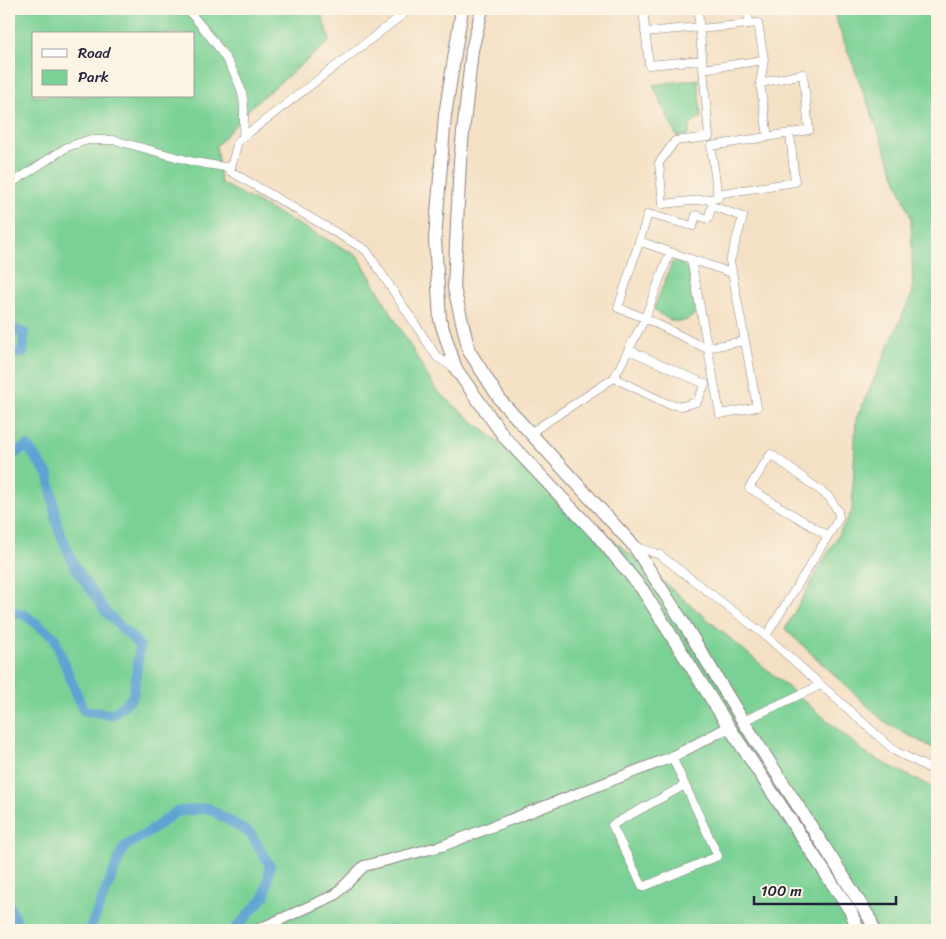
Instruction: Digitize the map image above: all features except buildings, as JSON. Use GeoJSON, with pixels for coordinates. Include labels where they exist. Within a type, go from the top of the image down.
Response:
{"type":"FeatureCollection","features":[{"type":"Feature","properties":{"kind":"main road"},"geometry":{"type":"LineString","coordinates":[[462,9],[445,116],[435,239],[440,320],[456,369],[505,438],[598,536],[642,589],[729,727],[851,912],[858,930]]}},
{"type":"Feature","properties":{"kind":"main road"},"geometry":{"type":"LineString","coordinates":[[482,9],[472,50],[460,161],[454,288],[469,351],[501,401],[634,546],[684,622],[743,721],[840,871],[870,919],[874,930]]}},
{"type":"Feature","properties":{"kind":"street"},"geometry":{"type":"LineString","coordinates":[[187,9],[210,36],[236,79],[243,97],[243,137]]}},
{"type":"Feature","properties":{"kind":"street"},"geometry":{"type":"LineString","coordinates":[[410,9],[238,141],[230,171],[366,250],[436,357],[456,369]]}},
{"type":"Feature","properties":{"kind":"street"},"geometry":{"type":"LineString","coordinates":[[643,9],[649,65],[702,60]]}},
{"type":"Feature","properties":{"kind":"street"},"geometry":{"type":"LineString","coordinates":[[698,9],[710,137],[718,198],[663,204],[659,163],[675,142],[710,137]]}},
{"type":"Feature","properties":{"kind":"street"},"geometry":{"type":"LineString","coordinates":[[748,9],[749,24]]}},
{"type":"Feature","properties":{"kind":"street"},"geometry":{"type":"LineString","coordinates":[[645,32],[758,23],[764,60],[760,83],[768,137]]}},
{"type":"Feature","properties":{"kind":"street"},"geometry":{"type":"LineString","coordinates":[[703,69],[764,60]]}},
{"type":"Feature","properties":{"kind":"street"},"geometry":{"type":"LineString","coordinates":[[711,146],[809,130],[803,74],[760,83]]}},
{"type":"Feature","properties":{"kind":"street"},"geometry":{"type":"LineString","coordinates":[[717,194],[795,182],[790,134]]}},
{"type":"Feature","properties":{"kind":"street"},"geometry":{"type":"LineString","coordinates":[[9,185],[67,146],[88,140],[114,140],[194,162],[231,168]]}},
{"type":"Feature","properties":{"kind":"street"},"geometry":{"type":"LineString","coordinates":[[691,259],[709,347],[720,414],[757,407],[745,341],[732,273],[730,261],[743,217],[712,206],[708,219],[696,216],[693,226],[648,214],[618,308],[645,318],[705,348],[709,347],[745,341]]}},
{"type":"Feature","properties":{"kind":"street"},"geometry":{"type":"LineString","coordinates":[[640,241],[732,273]]}},
{"type":"Feature","properties":{"kind":"street"},"geometry":{"type":"LineString","coordinates":[[530,433],[614,378],[645,318],[670,252]]}},
{"type":"Feature","properties":{"kind":"street"},"geometry":{"type":"LineString","coordinates":[[628,350],[705,384],[714,382]]}},
{"type":"Feature","properties":{"kind":"street"},"geometry":{"type":"LineString","coordinates":[[614,378],[668,404],[682,406],[697,402],[705,384]]}},
{"type":"Feature","properties":{"kind":"street"},"geometry":{"type":"LineString","coordinates":[[766,636],[828,536],[839,518],[838,511],[829,497],[772,454],[749,488],[828,536]]}},
{"type":"Feature","properties":{"kind":"street"},"geometry":{"type":"LineString","coordinates":[[634,546],[660,555],[766,636],[895,751],[937,772]]}},
{"type":"Feature","properties":{"kind":"street"},"geometry":{"type":"LineString","coordinates":[[743,721],[821,686]]}},
{"type":"Feature","properties":{"kind":"street"},"geometry":{"type":"LineString","coordinates":[[257,930],[335,895],[364,866],[442,846],[672,757],[729,727]]}},
{"type":"Feature","properties":{"kind":"street"},"geometry":{"type":"LineString","coordinates":[[672,757],[718,856],[643,887],[612,825],[685,785]]}},
{"type":"Feature","properties":{"kind":"green space"},"geometry":{"type":"Polygon","coordinates":[[[9,9],[320,9],[330,41],[254,104],[216,146],[221,183],[358,256],[436,390],[868,755],[937,790],[937,930],[9,930],[9,9]]]}},
{"type":"Feature","properties":{"kind":"green space"},"geometry":{"type":"Polygon","coordinates":[[[832,9],[937,9],[937,750],[887,724],[785,629],[852,511],[856,419],[913,292],[911,218],[832,9]]]}},
{"type":"Feature","properties":{"kind":"green space"},"geometry":{"type":"Polygon","coordinates":[[[698,79],[701,118],[693,122],[688,135],[677,137],[653,85],[698,79]]]}},
{"type":"Feature","properties":{"kind":"green space"},"geometry":{"type":"Polygon","coordinates":[[[674,261],[679,262],[689,270],[696,312],[686,320],[681,321],[669,319],[654,309],[674,261]]]}},
{"type":"Feature","properties":{"kind":"waterway"},"geometry":{"type":"LineString","coordinates":[[9,327],[24,333],[23,353],[9,354]]}},
{"type":"Feature","properties":{"kind":"waterway"},"geometry":{"type":"LineString","coordinates":[[9,457],[27,446],[49,476],[57,525],[75,567],[106,612],[140,646],[133,697],[112,715],[83,710],[54,637],[25,615],[9,611]]}},
{"type":"Feature","properties":{"kind":"waterway"},"geometry":{"type":"LineString","coordinates":[[86,930],[90,929],[124,847],[149,832],[176,812],[208,808],[251,834],[270,866],[265,896],[234,930]]}},
{"type":"Feature","properties":{"kind":"waterway"},"geometry":{"type":"LineString","coordinates":[[9,905],[19,927],[30,930]]}}]}
